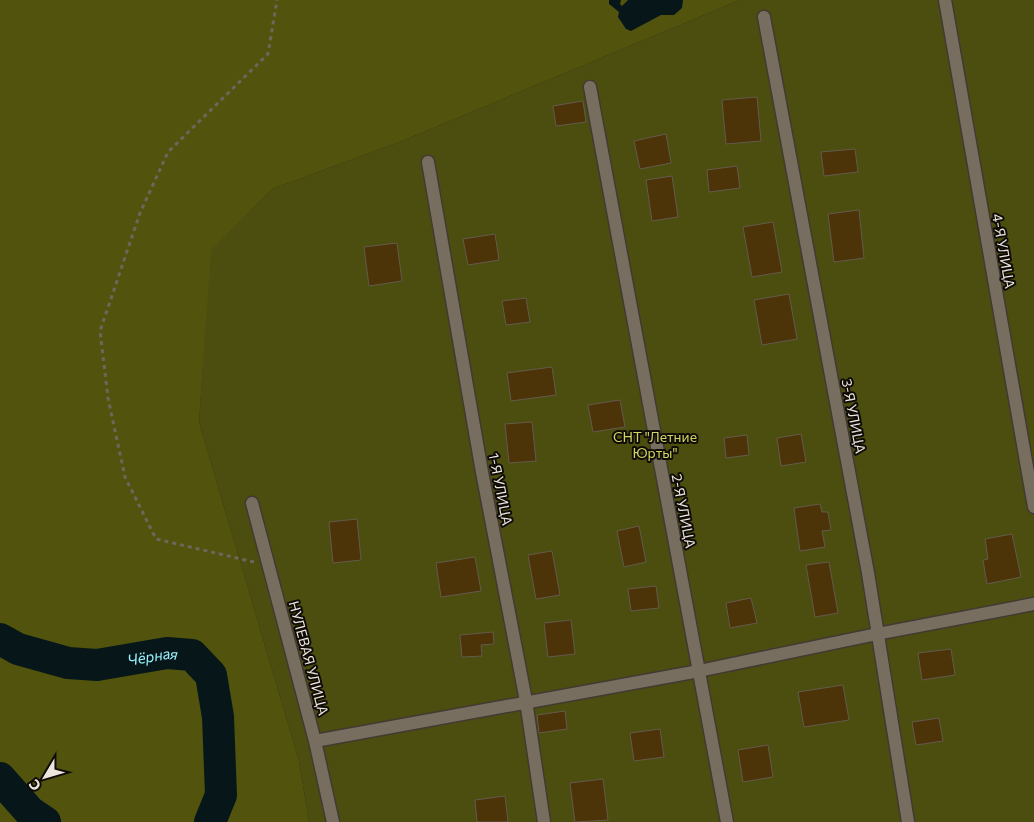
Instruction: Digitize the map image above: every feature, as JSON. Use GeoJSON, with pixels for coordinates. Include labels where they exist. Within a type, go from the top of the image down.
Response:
{"type":"FeatureCollection","features":[{"type":"Feature","properties":{"kind":"street","name":"4-Я УЛИЦА"},"geometry":{"type":"LineString","coordinates":[[945,0],[1034,507]]}},
{"type":"Feature","properties":{"kind":"street","name":"3-Я УЛИЦА"},"geometry":{"type":"LineString","coordinates":[[764,17],[868,573],[908,822]]}},
{"type":"Feature","properties":{"kind":"street","name":"2-Я УЛИЦА"},"geometry":{"type":"LineString","coordinates":[[590,87],[727,822]]}},
{"type":"Feature","properties":{"kind":"street","name":"1-Я УЛИЦА"},"geometry":{"type":"LineString","coordinates":[[428,162],[482,472],[526,702],[544,822]]}},
{"type":"Feature","properties":{"kind":"street","name":"НУЛЕВАЯ УЛИЦА"},"geometry":{"type":"LineString","coordinates":[[252,503],[315,741],[333,822]]}},
{"type":"Feature","properties":{"kind":"street"},"geometry":{"type":"LineString","coordinates":[[315,741],[698,671],[1034,604]]}},
{"type":"Feature","properties":{"kind":"path"},"geometry":{"type":"LineString","coordinates":[[269,566],[156,538],[125,477],[108,398],[100,332],[140,213],[168,152],[268,54],[276,0]]}},
{"type":"Feature","properties":{"kind":"green space","name":"СНТ \"Летние Юрты\""},"geometry":{"type":"Polygon","coordinates":[[[740,0],[1034,0],[1034,822],[309,822],[299,761],[199,422],[210,250],[272,189],[402,141],[740,0]]]}},
{"type":"Feature","properties":{"kind":"shaded area"},"geometry":{"type":"Polygon","coordinates":[[[0,0],[740,0],[402,141],[272,189],[211,250],[199,422],[299,761],[309,822],[0,822],[0,0]]]}},
{"type":"Feature","properties":{"kind":"shaded area"},"geometry":{"type":"Polygon","coordinates":[[[609,0],[621,0],[620,4],[622,6],[628,0],[683,0],[682,8],[674,15],[661,15],[631,31],[626,29],[618,17],[619,12],[609,4],[609,0]]]}},
{"type":"Feature","properties":{"kind":"building"},"geometry":{"type":"Polygon","coordinates":[[[757,97],[761,141],[726,144],[722,100],[757,97]]]}},
{"type":"Feature","properties":{"kind":"building"},"geometry":{"type":"Polygon","coordinates":[[[583,101],[586,122],[556,126],[553,106],[583,101]]]}},
{"type":"Feature","properties":{"kind":"building"},"geometry":{"type":"Polygon","coordinates":[[[666,134],[671,163],[640,169],[634,141],[666,134]]]}},
{"type":"Feature","properties":{"kind":"building"},"geometry":{"type":"Polygon","coordinates":[[[855,149],[858,172],[824,176],[821,152],[855,149]]]}},
{"type":"Feature","properties":{"kind":"building"},"geometry":{"type":"Polygon","coordinates":[[[737,166],[740,188],[709,192],[707,170],[737,166]]]}},
{"type":"Feature","properties":{"kind":"building"},"geometry":{"type":"Polygon","coordinates":[[[672,176],[678,217],[652,221],[646,180],[672,176]]]}},
{"type":"Feature","properties":{"kind":"building"},"geometry":{"type":"Polygon","coordinates":[[[859,210],[864,258],[834,262],[828,214],[859,210]]]}},
{"type":"Feature","properties":{"kind":"building"},"geometry":{"type":"Polygon","coordinates":[[[773,222],[782,272],[752,277],[743,227],[773,222]]]}},
{"type":"Feature","properties":{"kind":"building"},"geometry":{"type":"Polygon","coordinates":[[[495,234],[499,260],[468,265],[463,239],[495,234]]]}},
{"type":"Feature","properties":{"kind":"building"},"geometry":{"type":"Polygon","coordinates":[[[397,243],[402,281],[369,286],[364,247],[397,243]]]}},
{"type":"Feature","properties":{"kind":"building"},"geometry":{"type":"Polygon","coordinates":[[[789,294],[797,339],[762,345],[754,300],[789,294]]]}},
{"type":"Feature","properties":{"kind":"building"},"geometry":{"type":"Polygon","coordinates":[[[526,298],[530,322],[506,325],[502,301],[526,298]]]}},
{"type":"Feature","properties":{"kind":"building"},"geometry":{"type":"Polygon","coordinates":[[[552,367],[556,395],[511,401],[507,373],[552,367]]]}},
{"type":"Feature","properties":{"kind":"building"},"geometry":{"type":"Polygon","coordinates":[[[620,400],[625,427],[593,432],[588,405],[620,400]]]}},
{"type":"Feature","properties":{"kind":"building"},"geometry":{"type":"Polygon","coordinates":[[[532,422],[536,461],[509,463],[505,424],[532,422]]]}},
{"type":"Feature","properties":{"kind":"building"},"geometry":{"type":"Polygon","coordinates":[[[801,434],[806,462],[781,466],[777,438],[801,434]]]}},
{"type":"Feature","properties":{"kind":"building"},"geometry":{"type":"Polygon","coordinates":[[[747,435],[749,455],[726,458],[724,438],[747,435]]]}},
{"type":"Feature","properties":{"kind":"building"},"geometry":{"type":"Polygon","coordinates":[[[820,504],[822,512],[828,512],[831,530],[822,531],[825,547],[800,551],[794,508],[820,504]]]}},
{"type":"Feature","properties":{"kind":"building"},"geometry":{"type":"Polygon","coordinates":[[[357,519],[361,560],[333,563],[329,522],[357,519]]]}},
{"type":"Feature","properties":{"kind":"building"},"geometry":{"type":"Polygon","coordinates":[[[639,526],[646,562],[624,567],[617,531],[639,526]]]}},
{"type":"Feature","properties":{"kind":"building"},"geometry":{"type":"Polygon","coordinates":[[[1012,534],[1021,577],[987,584],[983,560],[988,559],[985,539],[1012,534]]]}},
{"type":"Feature","properties":{"kind":"building"},"geometry":{"type":"Polygon","coordinates":[[[552,551],[560,595],[536,599],[528,555],[552,551]]]}},
{"type":"Feature","properties":{"kind":"building"},"geometry":{"type":"Polygon","coordinates":[[[475,557],[481,591],[441,597],[436,563],[475,557]]]}},
{"type":"Feature","properties":{"kind":"building"},"geometry":{"type":"Polygon","coordinates":[[[829,562],[838,613],[815,617],[806,565],[829,562]]]}},
{"type":"Feature","properties":{"kind":"building"},"geometry":{"type":"Polygon","coordinates":[[[656,586],[659,608],[631,611],[628,589],[656,586]]]}},
{"type":"Feature","properties":{"kind":"building"},"geometry":{"type":"Polygon","coordinates":[[[751,598],[757,623],[730,628],[726,603],[751,598]]]}},
{"type":"Feature","properties":{"kind":"building"},"geometry":{"type":"Polygon","coordinates":[[[571,620],[575,654],[548,657],[544,623],[571,620]]]}},
{"type":"Feature","properties":{"kind":"building"},"geometry":{"type":"Polygon","coordinates":[[[493,632],[494,644],[481,645],[482,656],[462,657],[460,635],[493,632]]]}},
{"type":"Feature","properties":{"kind":"building"},"geometry":{"type":"Polygon","coordinates":[[[951,649],[955,675],[922,680],[918,653],[951,649]]]}},
{"type":"Feature","properties":{"kind":"building"},"geometry":{"type":"Polygon","coordinates":[[[843,685],[849,720],[804,727],[798,692],[843,685]]]}},
{"type":"Feature","properties":{"kind":"building"},"geometry":{"type":"Polygon","coordinates":[[[565,711],[567,729],[539,733],[537,715],[565,711]]]}},
{"type":"Feature","properties":{"kind":"building"},"geometry":{"type":"Polygon","coordinates":[[[939,718],[943,741],[916,745],[912,722],[939,718]]]}},
{"type":"Feature","properties":{"kind":"building"},"geometry":{"type":"Polygon","coordinates":[[[660,729],[664,757],[634,761],[630,733],[660,729]]]}},
{"type":"Feature","properties":{"kind":"building"},"geometry":{"type":"Polygon","coordinates":[[[768,745],[773,777],[743,782],[738,750],[768,745]]]}},
{"type":"Feature","properties":{"kind":"building"},"geometry":{"type":"Polygon","coordinates":[[[603,779],[608,820],[575,822],[570,783],[603,779]]]}},
{"type":"Feature","properties":{"kind":"building"},"geometry":{"type":"Polygon","coordinates":[[[505,796],[508,822],[477,822],[475,800],[505,796]]]}},
{"type":"Feature","properties":{"kind":"waterway","name":"Чёрная"},"geometry":{"type":"LineString","coordinates":[[0,639],[18,649],[68,663],[97,665],[167,653],[192,655],[211,675],[218,717],[221,795],[210,822]]}},
{"type":"Feature","properties":{"kind":"waterway","name":"Чёрная"},"geometry":{"type":"LineString","coordinates":[[0,778],[30,812],[45,822]]}}]}
